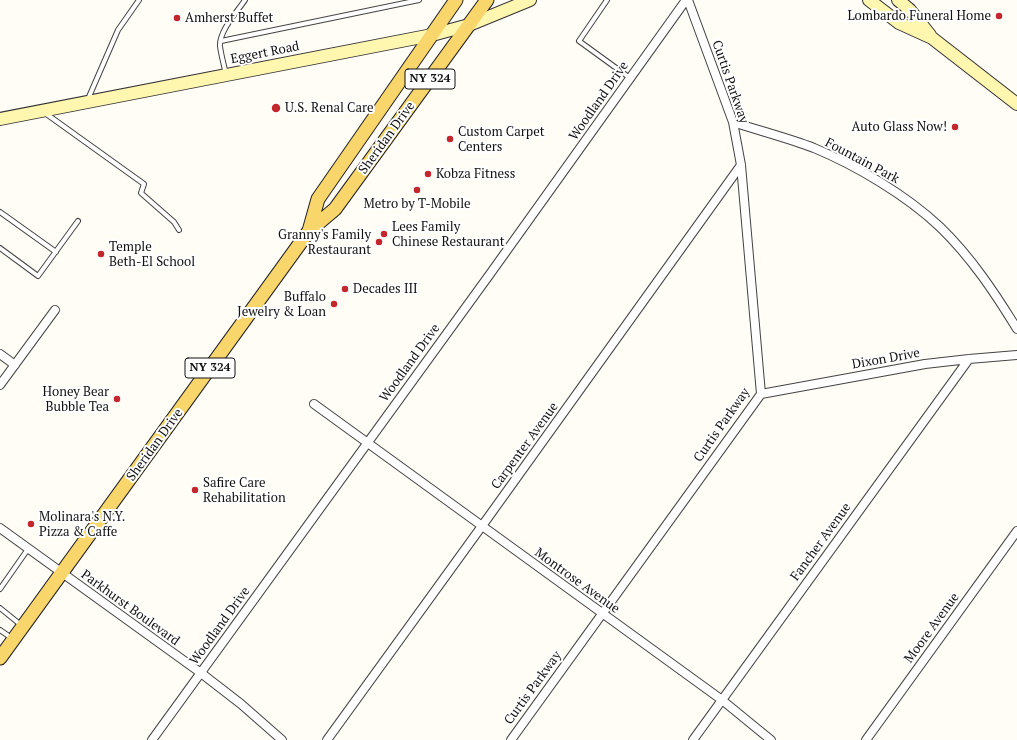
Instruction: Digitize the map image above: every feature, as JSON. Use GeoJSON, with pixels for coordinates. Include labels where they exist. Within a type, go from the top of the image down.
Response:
{"type":"FeatureCollection","features":[{"type":"Feature","properties":{"kind":"main road","name":"Sheridan Drive"},"geometry":{"type":"LineString","coordinates":[[309,231],[318,198],[456,0]]}},
{"type":"Feature","properties":{"kind":"main road","name":"Sheridan Drive"},"geometry":{"type":"LineString","coordinates":[[0,658],[309,231],[335,209],[487,0]]}},
{"type":"Feature","properties":{"kind":"street","name":"Eggert Road"},"geometry":{"type":"LineString","coordinates":[[0,119],[432,35],[469,25],[530,0]]}},
{"type":"Feature","properties":{"kind":"street","name":"Woodland Drive"},"geometry":{"type":"LineString","coordinates":[[152,740],[687,0]]}},
{"type":"Feature","properties":{"kind":"street","name":"Curtis Parkway"},"geometry":{"type":"LineString","coordinates":[[511,740],[760,394],[741,165],[733,122],[687,0]]}},
{"type":"Feature","properties":{"kind":"street"},"geometry":{"type":"LineString","coordinates":[[869,0],[899,23],[932,38],[1017,104]]}},
{"type":"Feature","properties":{"kind":"street"},"geometry":{"type":"LineString","coordinates":[[898,0],[910,10],[932,38]]}},
{"type":"Feature","properties":{"kind":"street","name":"Fountain Park"},"geometry":{"type":"LineString","coordinates":[[733,122],[814,148],[861,171],[893,190],[940,227],[973,264],[1000,300],[1017,329]]}},
{"type":"Feature","properties":{"kind":"street","name":"Carpenter Avenue"},"geometry":{"type":"LineString","coordinates":[[327,740],[482,527],[741,165]]}},
{"type":"Feature","properties":{"kind":"street"},"geometry":{"type":"LineString","coordinates":[[0,385],[55,310]]}},
{"type":"Feature","properties":{"kind":"street"},"geometry":{"type":"LineString","coordinates":[[0,354],[15,365]]}},
{"type":"Feature","properties":{"kind":"street","name":"Dixon Drive"},"geometry":{"type":"LineString","coordinates":[[760,394],[884,371],[969,359],[1017,356]]}},
{"type":"Feature","properties":{"kind":"street","name":"Fancher Avenue"},"geometry":{"type":"LineString","coordinates":[[693,740],[969,359]]}},
{"type":"Feature","properties":{"kind":"street","name":"Montrose Avenue"},"geometry":{"type":"LineString","coordinates":[[314,404],[722,700],[771,740]]}},
{"type":"Feature","properties":{"kind":"street","name":"Parkhurst Boulevard"},"geometry":{"type":"LineString","coordinates":[[0,528],[201,673],[242,704],[282,740]]}},
{"type":"Feature","properties":{"kind":"street","name":"Moore Avenue"},"geometry":{"type":"LineString","coordinates":[[866,740],[1017,531]]}},
{"type":"Feature","properties":{"kind":"lane"},"geometry":{"type":"LineString","coordinates":[[87,102],[118,30],[139,0]]}},
{"type":"Feature","properties":{"kind":"lane"},"geometry":{"type":"LineString","coordinates":[[226,74],[220,46],[221,41],[226,28],[245,0]]}},
{"type":"Feature","properties":{"kind":"lane"},"geometry":{"type":"LineString","coordinates":[[221,41],[419,0]]}},
{"type":"Feature","properties":{"kind":"lane"},"geometry":{"type":"LineString","coordinates":[[607,0],[579,41],[630,78]]}},
{"type":"Feature","properties":{"kind":"lane"},"geometry":{"type":"LineString","coordinates":[[41,110],[144,184],[141,193],[174,222],[179,230]]}},
{"type":"Feature","properties":{"kind":"lane"},"geometry":{"type":"LineString","coordinates":[[0,212],[56,252]]}},
{"type":"Feature","properties":{"kind":"lane"},"geometry":{"type":"LineString","coordinates":[[0,248],[38,276],[78,221]]}},
{"type":"Feature","properties":{"kind":"lane"},"geometry":{"type":"LineString","coordinates":[[0,589],[28,549]]}},
{"type":"Feature","properties":{"kind":"lane"},"geometry":{"type":"LineString","coordinates":[[0,608],[23,626]]}},
{"type":"Feature","properties":{"kind":"lane"},"geometry":{"type":"LineString","coordinates":[[0,630],[14,640]]}},
{"type":"Feature","properties":{"kind":"place","name":"Lombardo Funeral Home"},"geometry":{"type":"Point","coordinates":[999,16]}},
{"type":"Feature","properties":{"kind":"place","name":"Amherst Buffet"},"geometry":{"type":"Point","coordinates":[177,18]}},
{"type":"Feature","properties":{"kind":"place","name":"U.S. Renal Care"},"geometry":{"type":"Point","coordinates":[276,108]}},
{"type":"Feature","properties":{"kind":"place","name":"Auto Glass Now!"},"geometry":{"type":"Point","coordinates":[955,127]}},
{"type":"Feature","properties":{"kind":"place","name":"Custom Carpet Centers"},"geometry":{"type":"Point","coordinates":[450,139]}},
{"type":"Feature","properties":{"kind":"place","name":"Kobza Fitness"},"geometry":{"type":"Point","coordinates":[428,174]}},
{"type":"Feature","properties":{"kind":"place","name":"Metro by T-Mobile"},"geometry":{"type":"Point","coordinates":[417,190]}},
{"type":"Feature","properties":{"kind":"place","name":"Lees Family Chinese Restaurant"},"geometry":{"type":"Point","coordinates":[384,234]}},
{"type":"Feature","properties":{"kind":"place","name":"Granny's Family Restaurant"},"geometry":{"type":"Point","coordinates":[379,242]}},
{"type":"Feature","properties":{"kind":"place","name":"Temple Beth-El School"},"geometry":{"type":"Point","coordinates":[101,254]}},
{"type":"Feature","properties":{"kind":"place","name":"Decades III"},"geometry":{"type":"Point","coordinates":[345,289]}},
{"type":"Feature","properties":{"kind":"place","name":"Buffalo Jewelry & Loan"},"geometry":{"type":"Point","coordinates":[334,304]}},
{"type":"Feature","properties":{"kind":"place","name":"Honey Bear Bubble Tea"},"geometry":{"type":"Point","coordinates":[117,399]}},
{"type":"Feature","properties":{"kind":"place","name":"Safire Care Rehabilitation"},"geometry":{"type":"Point","coordinates":[195,490]}},
{"type":"Feature","properties":{"kind":"place","name":"Molinara's N.Y. Pizza & Caffe"},"geometry":{"type":"Point","coordinates":[31,524]}}]}
